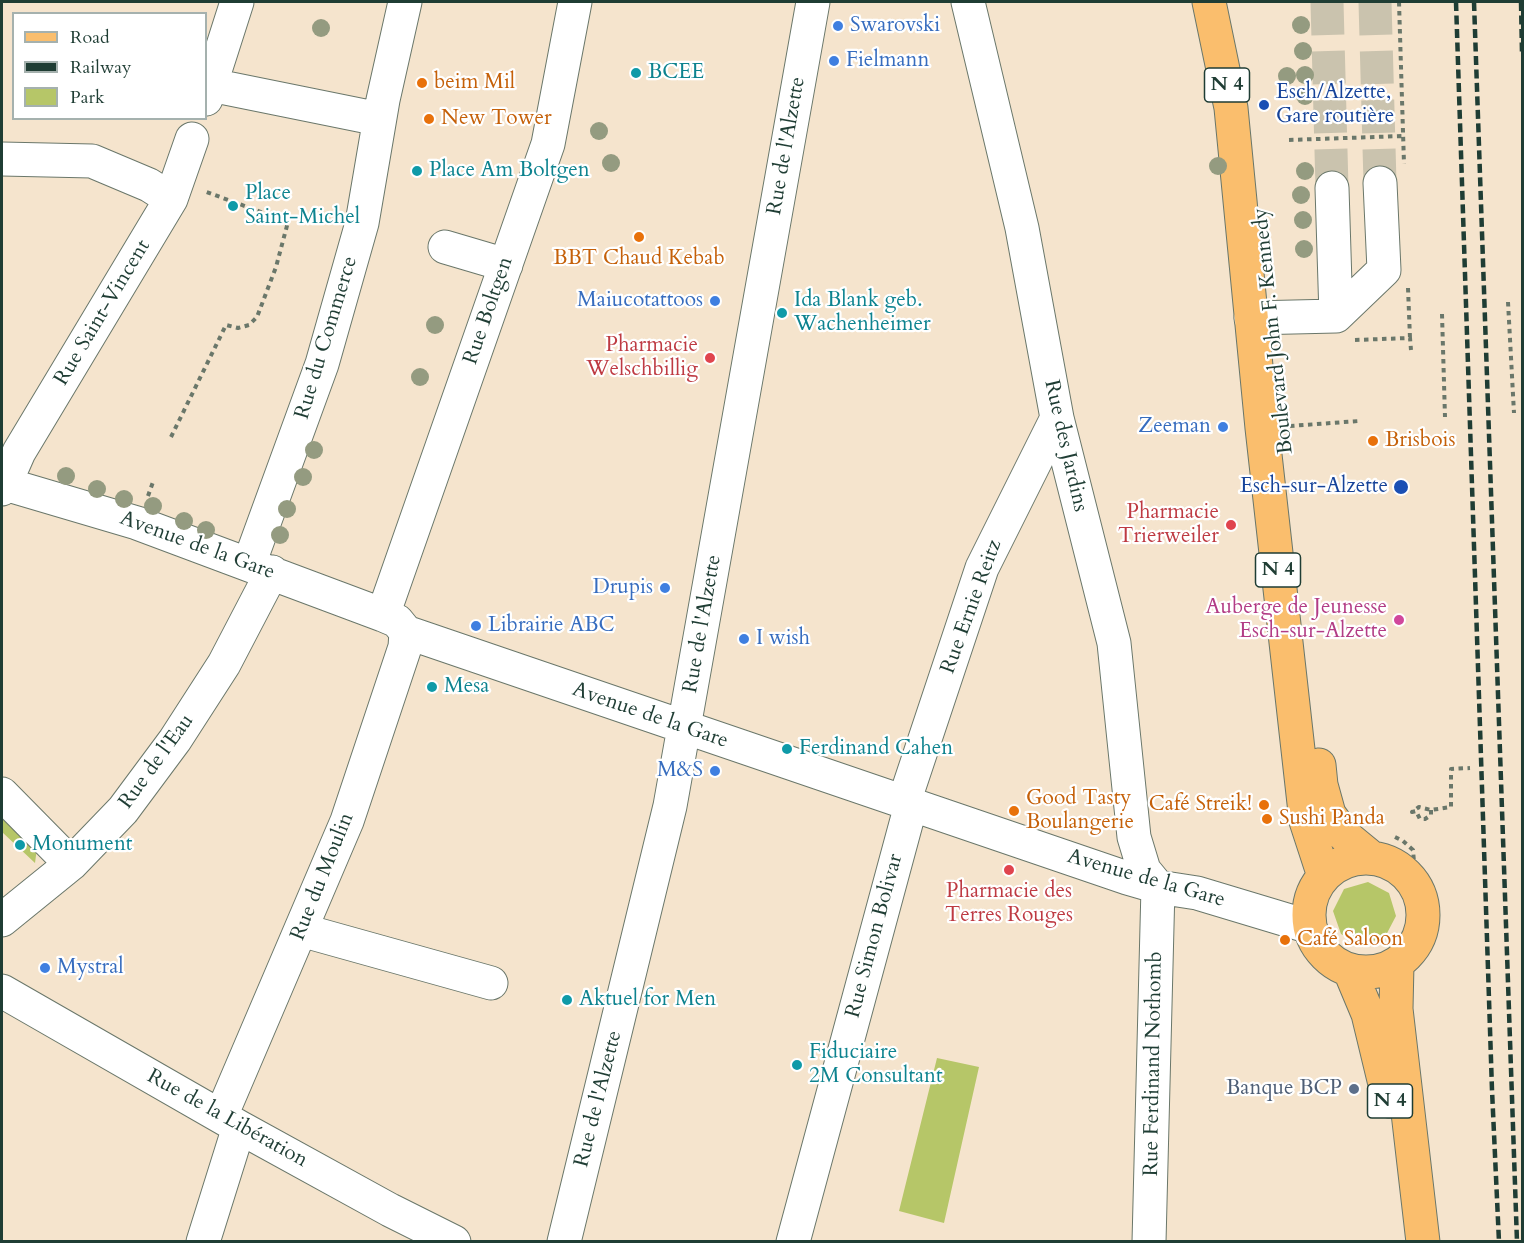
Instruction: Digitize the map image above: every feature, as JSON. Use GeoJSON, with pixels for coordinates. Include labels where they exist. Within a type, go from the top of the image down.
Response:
{"type":"FeatureCollection","features":[{"type":"Feature","properties":{"kind":"main road","name":"Boulevard John F. Kennedy"},"geometry":{"type":"LineString","coordinates":[[1209,2],[1214,16],[1231,108],[1261,318],[1285,427],[1321,784],[1329,813],[1344,836],[1372,858]]}},
{"type":"Feature","properties":{"kind":"main road","name":"Boulevard John F. Kennedy"},"geometry":{"type":"LineString","coordinates":[[1229,2],[1250,105],[1261,318],[1306,821],[1324,876]]}},
{"type":"Feature","properties":{"kind":"main road"},"geometry":{"type":"LineString","coordinates":[[1372,858],[1389,863],[1404,873],[1416,886],[1422,903],[1423,920],[1419,937],[1410,952],[1397,963],[1382,970],[1366,973],[1350,971],[1323,954],[1315,942],[1310,927],[1309,909],[1314,891],[1324,876],[1338,865],[1354,859],[1372,858]]}},
{"type":"Feature","properties":{"kind":"main road","name":"N 4"},"geometry":{"type":"LineString","coordinates":[[1397,963],[1396,1008],[1423,1238]]}},
{"type":"Feature","properties":{"kind":"main road","name":"N 4"},"geometry":{"type":"LineString","coordinates":[[1350,971],[1368,1014],[1423,1238]]}},
{"type":"Feature","properties":{"kind":"street"},"geometry":{"type":"LineString","coordinates":[[237,2],[208,92],[380,119]]}},
{"type":"Feature","properties":{"kind":"street","name":"Rue du Commerce"},"geometry":{"type":"LineString","coordinates":[[261,568],[362,224],[380,119],[405,2]]}},
{"type":"Feature","properties":{"kind":"street","name":"Rue Boltgen"},"geometry":{"type":"LineString","coordinates":[[394,623],[506,265],[548,144],[575,2]]}},
{"type":"Feature","properties":{"kind":"street","name":"Rue de l'Alzette"},"geometry":{"type":"LineString","coordinates":[[564,1242],[670,806],[813,2]]}},
{"type":"Feature","properties":{"kind":"street","name":"Rue des Jardins"},"geometry":{"type":"LineString","coordinates":[[968,2],[1022,228],[1057,418],[1113,643],[1134,837],[1144,870],[1158,887]]}},
{"type":"Feature","properties":{"kind":"street","name":"Rue Saint-Vincent"},"geometry":{"type":"LineString","coordinates":[[3,486],[19,452],[175,190],[192,139]]}},
{"type":"Feature","properties":{"kind":"street"},"geometry":{"type":"LineString","coordinates":[[2,159],[92,161],[149,185],[175,190]]}},
{"type":"Feature","properties":{"kind":"street"},"geometry":{"type":"LineString","coordinates":[[1343,328],[1384,270],[1380,183]]}},
{"type":"Feature","properties":{"kind":"street"},"geometry":{"type":"LineString","coordinates":[[1332,188],[1343,328]]}},
{"type":"Feature","properties":{"kind":"street"},"geometry":{"type":"LineString","coordinates":[[445,247],[506,265]]}},
{"type":"Feature","properties":{"kind":"street"},"geometry":{"type":"LineString","coordinates":[[1261,318],[1343,328]]}},
{"type":"Feature","properties":{"kind":"street","name":"Rue Ernie Reitz"},"geometry":{"type":"LineString","coordinates":[[908,804],[982,568],[1057,418]]}},
{"type":"Feature","properties":{"kind":"street","name":"Avenue de la Gare"},"geometry":{"type":"LineString","coordinates":[[3,486],[137,523],[261,568],[394,623],[684,728],[1127,878],[1158,887],[1197,893],[1310,927]]}},
{"type":"Feature","properties":{"kind":"street","name":"Rue de l'Eau"},"geometry":{"type":"LineString","coordinates":[[2,920],[71,864],[123,810],[175,740],[224,664],[261,568]]}},
{"type":"Feature","properties":{"kind":"street","name":"Rue du Moulin"},"geometry":{"type":"LineString","coordinates":[[203,1242],[230,1121],[301,930],[347,821],[405,647],[394,623]]}},
{"type":"Feature","properties":{"kind":"street"},"geometry":{"type":"LineString","coordinates":[[2,794],[71,864]]}},
{"type":"Feature","properties":{"kind":"street","name":"Rue Simon Bolivar"},"geometry":{"type":"LineString","coordinates":[[793,1242],[908,804]]}},
{"type":"Feature","properties":{"kind":"street","name":"Rue Ferdinand Nothomb"},"geometry":{"type":"LineString","coordinates":[[1149,1242],[1158,887]]}},
{"type":"Feature","properties":{"kind":"street"},"geometry":{"type":"LineString","coordinates":[[301,930],[491,983]]}},
{"type":"Feature","properties":{"kind":"street","name":"Rue de la Libération"},"geometry":{"type":"LineString","coordinates":[[2,991],[390,1210],[454,1242]]}},
{"type":"Feature","properties":{"kind":"path"},"geometry":{"type":"LineString","coordinates":[[1289,140],[1404,136]]}},
{"type":"Feature","properties":{"kind":"path"},"geometry":{"type":"LineString","coordinates":[[171,437],[226,325],[238,328],[249,325],[257,316],[276,267],[288,222],[175,190]]}},
{"type":"Feature","properties":{"kind":"path"},"geometry":{"type":"LineString","coordinates":[[1508,302],[1514,413]]}},
{"type":"Feature","properties":{"kind":"path"},"geometry":{"type":"LineString","coordinates":[[1442,314],[1445,417]]}},
{"type":"Feature","properties":{"kind":"path"},"geometry":{"type":"LineString","coordinates":[[1343,328],[1410,338],[1411,350]]}},
{"type":"Feature","properties":{"kind":"path"},"geometry":{"type":"LineString","coordinates":[[1285,427],[1359,421]]}},
{"type":"Feature","properties":{"kind":"path"},"geometry":{"type":"LineString","coordinates":[[1431,810],[1431,814],[1425,819],[1420,819],[1416,812],[1412,812],[1419,807],[1431,810],[1451,807],[1451,769],[1470,768]]}},
{"type":"Feature","properties":{"kind":"green space"},"geometry":{"type":"Polygon","coordinates":[[[2,808],[37,848],[35,863],[2,832],[2,808]]]}},
{"type":"Feature","properties":{"kind":"green space"},"geometry":{"type":"Polygon","coordinates":[[[1368,882],[1389,893],[1396,916],[1385,937],[1362,945],[1341,934],[1333,911],[1344,889],[1368,882]]]}},
{"type":"Feature","properties":{"kind":"green space"},"geometry":{"type":"Polygon","coordinates":[[[937,1058],[979,1067],[944,1223],[899,1211],[937,1058]]]}},
{"type":"Feature","properties":{"kind":"tunnel"},"geometry":{"type":"LineString","coordinates":[[1327,2],[1332,188]]}},
{"type":"Feature","properties":{"kind":"tunnel"},"geometry":{"type":"LineString","coordinates":[[1375,2],[1380,183]]}},
{"type":"Feature","properties":{"kind":"railway"},"geometry":{"type":"LineString","coordinates":[[1456,2],[1499,1242]]}},
{"type":"Feature","properties":{"kind":"railway"},"geometry":{"type":"LineString","coordinates":[[1474,2],[1517,1242]]}},
{"type":"Feature","properties":{"kind":"railway"},"geometry":{"type":"LineString","coordinates":[[1521,2],[1522,53]]}},
{"type":"Feature","properties":{"kind":"place","name":"Swarovski"},"geometry":{"type":"Point","coordinates":[838,26]}},
{"type":"Feature","properties":{"kind":"place","name":"Fielmann"},"geometry":{"type":"Point","coordinates":[834,61]}},
{"type":"Feature","properties":{"kind":"place","name":"BCEE"},"geometry":{"type":"Point","coordinates":[636,73]}},
{"type":"Feature","properties":{"kind":"place","name":"beim Mil"},"geometry":{"type":"Point","coordinates":[422,83]}},
{"type":"Feature","properties":{"kind":"place","name":"Esch/Alzette, Gare routière"},"geometry":{"type":"Point","coordinates":[1264,105]}},
{"type":"Feature","properties":{"kind":"place","name":"New Tower"},"geometry":{"type":"Point","coordinates":[429,119]}},
{"type":"Feature","properties":{"kind":"place","name":"Place Am Boltgen"},"geometry":{"type":"Point","coordinates":[417,171]}},
{"type":"Feature","properties":{"kind":"place","name":"Place Saint-Michel"},"geometry":{"type":"Point","coordinates":[233,206]}},
{"type":"Feature","properties":{"kind":"place","name":"BBT Chaud Kebab"},"geometry":{"type":"Point","coordinates":[639,237]}},
{"type":"Feature","properties":{"kind":"place","name":"Maiucotattoos"},"geometry":{"type":"Point","coordinates":[715,301]}},
{"type":"Feature","properties":{"kind":"place","name":"Ida Blank geb. Wachenheimer"},"geometry":{"type":"Point","coordinates":[782,313]}},
{"type":"Feature","properties":{"kind":"place","name":"Pharmacie Welschbillig"},"geometry":{"type":"Point","coordinates":[710,358]}},
{"type":"Feature","properties":{"kind":"place","name":"Zeeman"},"geometry":{"type":"Point","coordinates":[1223,427]}},
{"type":"Feature","properties":{"kind":"place","name":"Brisbois"},"geometry":{"type":"Point","coordinates":[1373,441]}},
{"type":"Feature","properties":{"kind":"place","name":"Esch-sur-Alzette"},"geometry":{"type":"Point","coordinates":[1401,487]}},
{"type":"Feature","properties":{"kind":"place","name":"Pharmacie Trierweiler"},"geometry":{"type":"Point","coordinates":[1231,525]}},
{"type":"Feature","properties":{"kind":"place","name":"Drupis"},"geometry":{"type":"Point","coordinates":[665,588]}},
{"type":"Feature","properties":{"kind":"place","name":"Auberge de Jeunesse Esch-sur-Alzette"},"geometry":{"type":"Point","coordinates":[1399,620]}},
{"type":"Feature","properties":{"kind":"place","name":"Librairie ABC"},"geometry":{"type":"Point","coordinates":[476,626]}},
{"type":"Feature","properties":{"kind":"place","name":"I wish"},"geometry":{"type":"Point","coordinates":[744,639]}},
{"type":"Feature","properties":{"kind":"place","name":"Mesa"},"geometry":{"type":"Point","coordinates":[432,687]}},
{"type":"Feature","properties":{"kind":"place","name":"Ferdinand Cahen"},"geometry":{"type":"Point","coordinates":[787,749]}},
{"type":"Feature","properties":{"kind":"place","name":"M&S"},"geometry":{"type":"Point","coordinates":[715,771]}},
{"type":"Feature","properties":{"kind":"place","name":"Café Streik!"},"geometry":{"type":"Point","coordinates":[1264,805]}},
{"type":"Feature","properties":{"kind":"place","name":"Good Tasty Boulangerie"},"geometry":{"type":"Point","coordinates":[1014,811]}},
{"type":"Feature","properties":{"kind":"place","name":"Sushi Panda"},"geometry":{"type":"Point","coordinates":[1267,819]}},
{"type":"Feature","properties":{"kind":"place","name":"Monument"},"geometry":{"type":"Point","coordinates":[20,845]}},
{"type":"Feature","properties":{"kind":"place","name":"Pharmacie des Terres Rouges"},"geometry":{"type":"Point","coordinates":[1009,870]}},
{"type":"Feature","properties":{"kind":"place","name":"Café Saloon"},"geometry":{"type":"Point","coordinates":[1285,940]}},
{"type":"Feature","properties":{"kind":"place","name":"Mystral"},"geometry":{"type":"Point","coordinates":[45,968]}},
{"type":"Feature","properties":{"kind":"place","name":"Aktuel for Men"},"geometry":{"type":"Point","coordinates":[567,1000]}},
{"type":"Feature","properties":{"kind":"place","name":"Fiduciaire 2M Consultant"},"geometry":{"type":"Point","coordinates":[797,1065]}},
{"type":"Feature","properties":{"kind":"place","name":"Banque BCP"},"geometry":{"type":"Point","coordinates":[1354,1089]}}]}
